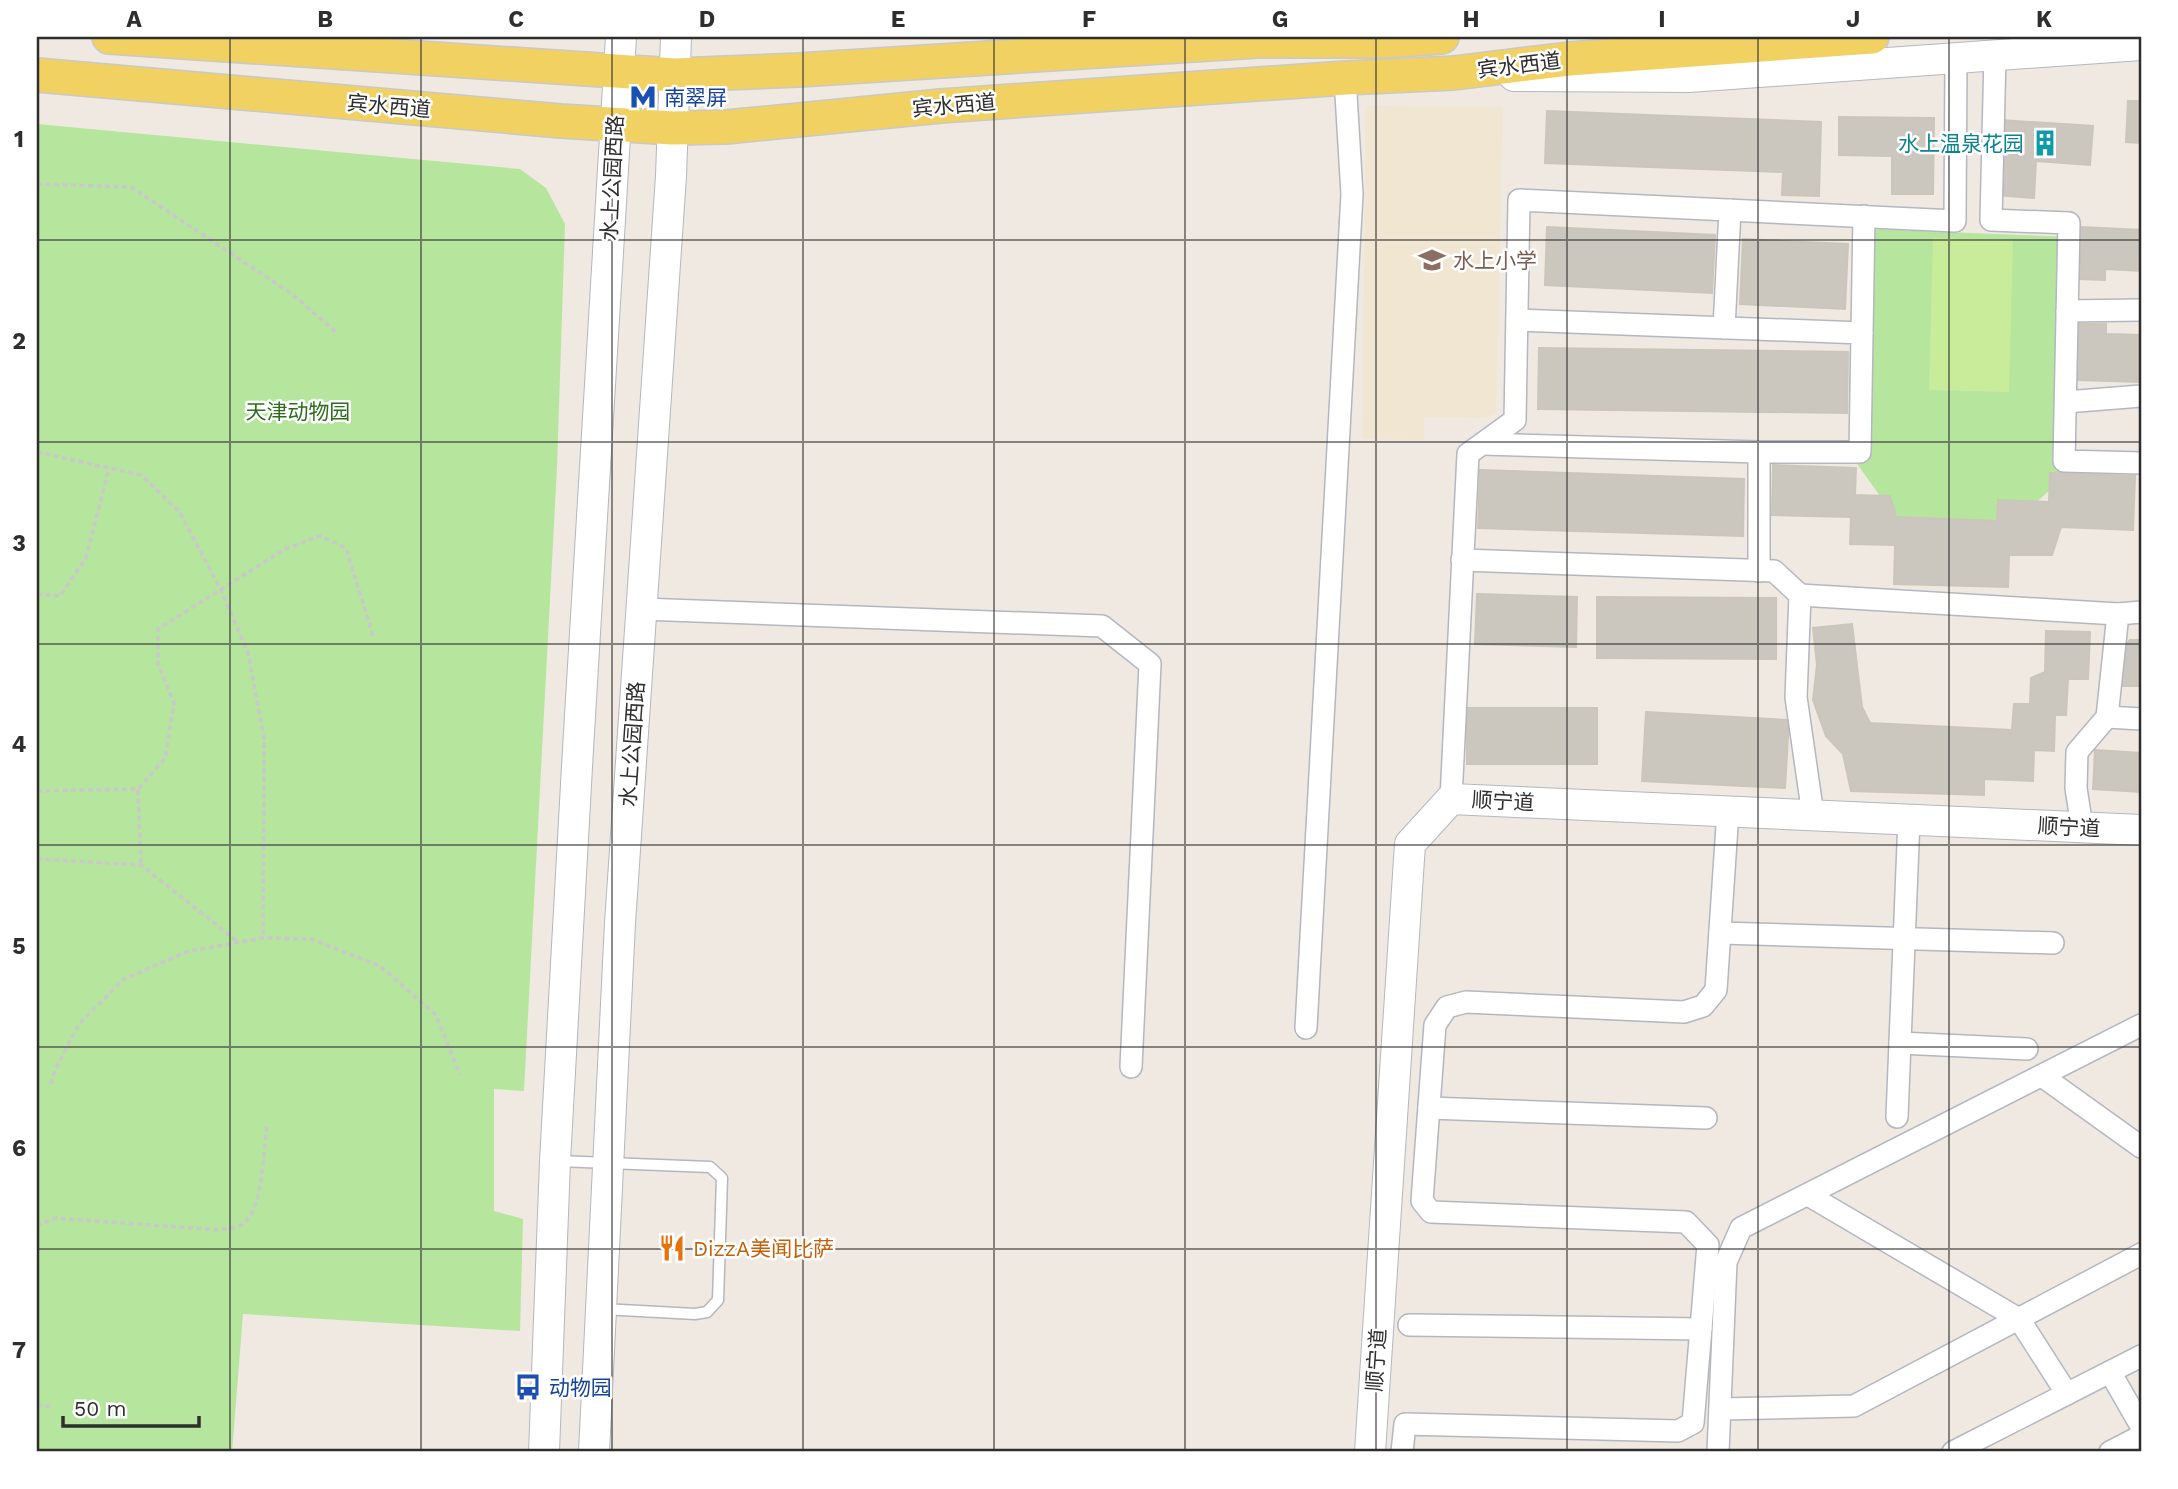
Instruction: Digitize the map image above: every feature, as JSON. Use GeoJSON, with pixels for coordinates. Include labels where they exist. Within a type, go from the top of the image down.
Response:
{"type":"FeatureCollection","features":[{"type":"Feature","properties":{"kind":"main road"},"geometry":{"type":"LineString","coordinates":[[108,37],[675,75],[1272,39],[1384,41],[1442,37]]}},
{"type":"Feature","properties":{"kind":"main road","name":"水上公园西路"},"geometry":{"type":"LineString","coordinates":[[544,1452],[555,1161],[621,37]]}},
{"type":"Feature","properties":{"kind":"main road","name":"水上公园西路"},"geometry":{"type":"LineString","coordinates":[[594,1452],[620,923],[673,128],[676,37]]}},
{"type":"Feature","properties":{"kind":"main road","name":"宾水西道"},"geometry":{"type":"LineString","coordinates":[[37,75],[614,124],[673,128],[726,127],[941,106],[1345,78],[1454,74],[1569,59],[1872,37]]}},
{"type":"Feature","properties":{"kind":"main road"},"geometry":{"type":"LineString","coordinates":[[1454,74],[1574,79],[1689,77],[2141,45]]}},
{"type":"Feature","properties":{"kind":"main road","name":"顺宁道"},"geometry":{"type":"LineString","coordinates":[[1370,1452],[1410,844],[1451,799],[2141,830]]}},
{"type":"Feature","properties":{"kind":"street"},"geometry":{"type":"LineString","coordinates":[[1991,220],[1995,55]]}},
{"type":"Feature","properties":{"kind":"street"},"geometry":{"type":"LineString","coordinates":[[1955,221],[1956,58]]}},
{"type":"Feature","properties":{"kind":"street"},"geometry":{"type":"LineString","coordinates":[[1307,1028],[1352,194],[1345,78]]}},
{"type":"Feature","properties":{"kind":"street"},"geometry":{"type":"LineString","coordinates":[[1451,799],[1468,454],[1515,420],[1519,200],[1955,221],[2069,223],[2064,461],[2141,463]]}},
{"type":"Feature","properties":{"kind":"street"},"geometry":{"type":"LineString","coordinates":[[1724,328],[1730,210]]}},
{"type":"Feature","properties":{"kind":"street"},"geometry":{"type":"LineString","coordinates":[[1482,444],[1759,452],[1860,452],[1864,216]]}},
{"type":"Feature","properties":{"kind":"street"},"geometry":{"type":"LineString","coordinates":[[2067,312],[2141,310]]}},
{"type":"Feature","properties":{"kind":"street"},"geometry":{"type":"LineString","coordinates":[[1517,320],[1862,333]]}},
{"type":"Feature","properties":{"kind":"street"},"geometry":{"type":"LineString","coordinates":[[2066,402],[2141,396]]}},
{"type":"Feature","properties":{"kind":"street"},"geometry":{"type":"LineString","coordinates":[[1759,452],[1759,571]]}},
{"type":"Feature","properties":{"kind":"street"},"geometry":{"type":"LineString","coordinates":[[1462,560],[1774,571],[1800,595],[2118,614],[2141,612]]}},
{"type":"Feature","properties":{"kind":"street"},"geometry":{"type":"LineString","coordinates":[[1800,595],[1796,697],[1813,815]]}},
{"type":"Feature","properties":{"kind":"street"},"geometry":{"type":"LineString","coordinates":[[642,609],[1102,626],[1150,664],[1131,1067]]}},
{"type":"Feature","properties":{"kind":"street"},"geometry":{"type":"LineString","coordinates":[[2082,827],[2076,788],[2077,752],[2107,717],[2118,614]]}},
{"type":"Feature","properties":{"kind":"street"},"geometry":{"type":"LineString","coordinates":[[2107,717],[2141,719]]}},
{"type":"Feature","properties":{"kind":"street"},"geometry":{"type":"LineString","coordinates":[[1402,1452],[1405,1424],[1678,1431],[1693,1423],[1708,1245],[1686,1222],[1432,1212],[1422,1201],[1435,1025],[1447,1007],[1466,1002],[1684,1012],[1703,1006],[1716,990],[1728,811]]}},
{"type":"Feature","properties":{"kind":"street"},"geometry":{"type":"LineString","coordinates":[[1897,1117],[1909,819]]}},
{"type":"Feature","properties":{"kind":"street"},"geometry":{"type":"LineString","coordinates":[[1720,933],[2053,943]]}},
{"type":"Feature","properties":{"kind":"street"},"geometry":{"type":"LineString","coordinates":[[1718,1452],[1726,1262],[1741,1228],[2141,1026]]}},
{"type":"Feature","properties":{"kind":"street"},"geometry":{"type":"LineString","coordinates":[[1900,1043],[2027,1049]]}},
{"type":"Feature","properties":{"kind":"street"},"geometry":{"type":"LineString","coordinates":[[2042,1076],[2141,1147]]}},
{"type":"Feature","properties":{"kind":"street"},"geometry":{"type":"LineString","coordinates":[[1429,1108],[1706,1118]]}},
{"type":"Feature","properties":{"kind":"street"},"geometry":{"type":"LineString","coordinates":[[1808,1195],[2019,1319],[2067,1394]]}},
{"type":"Feature","properties":{"kind":"street"},"geometry":{"type":"LineString","coordinates":[[1720,1409],[1854,1406],[2141,1254]]}},
{"type":"Feature","properties":{"kind":"street"},"geometry":{"type":"LineString","coordinates":[[1409,1325],[1701,1329]]}},
{"type":"Feature","properties":{"kind":"street"},"geometry":{"type":"LineString","coordinates":[[1954,1452],[2141,1356]]}},
{"type":"Feature","properties":{"kind":"street"},"geometry":{"type":"LineString","coordinates":[[2110,1372],[2141,1426]]}},
{"type":"Feature","properties":{"kind":"street"},"geometry":{"type":"LineString","coordinates":[[2110,1452],[2141,1436]]}},
{"type":"Feature","properties":{"kind":"lane"},"geometry":{"type":"LineString","coordinates":[[555,1161],[710,1167],[722,1178],[724,1185],[718,1300],[714,1306],[695,1314],[602,1309]]}},
{"type":"Feature","properties":{"kind":"path"},"geometry":{"type":"LineString","coordinates":[[37,184],[131,187],[292,294],[336,332]]}},
{"type":"Feature","properties":{"kind":"path"},"geometry":{"type":"LineString","coordinates":[[37,452],[141,475],[179,511],[220,588],[248,653],[264,738],[263,938]]}},
{"type":"Feature","properties":{"kind":"path"},"geometry":{"type":"LineString","coordinates":[[37,594],[60,596],[86,558],[109,468]]}},
{"type":"Feature","properties":{"kind":"path"},"geometry":{"type":"LineString","coordinates":[[141,864],[138,789],[165,758],[174,704],[158,664],[158,629],[285,549],[320,536],[346,548],[373,636]]}},
{"type":"Feature","properties":{"kind":"path"},"geometry":{"type":"LineString","coordinates":[[37,791],[138,789]]}},
{"type":"Feature","properties":{"kind":"path"},"geometry":{"type":"LineString","coordinates":[[37,859],[141,864],[239,942]]}},
{"type":"Feature","properties":{"kind":"path"},"geometry":{"type":"LineString","coordinates":[[51,1084],[55,1070],[79,1024],[124,979],[189,951],[263,938],[311,939],[380,966],[436,1016],[460,1075]]}},
{"type":"Feature","properties":{"kind":"path"},"geometry":{"type":"LineString","coordinates":[[37,1226],[55,1217],[219,1230],[237,1227],[247,1221],[255,1208],[267,1124]]}},
{"type":"Feature","properties":{"kind":"path"},"geometry":{"type":"LineString","coordinates":[[37,1405],[50,1407]]}},
{"type":"Feature","properties":{"kind":"shaded area","name":"水上小学"},"geometry":{"type":"Polygon","coordinates":[[[1366,106],[1503,107],[1496,413],[1484,418],[1424,417],[1424,440],[1362,439],[1366,106]]]}},
{"type":"Feature","properties":{"kind":"green space","name":"天津动物园"},"geometry":{"type":"Polygon","coordinates":[[[37,124],[520,169],[546,188],[565,224],[557,467],[524,1091],[494,1089],[494,1211],[523,1219],[520,1331],[243,1314],[232,1452],[37,1452],[37,124]]]}},
{"type":"Feature","properties":{"kind":"green space"},"geometry":{"type":"Polygon","coordinates":[[[1868,229],[2073,237],[2073,469],[2007,529],[1903,528],[1855,461],[1868,229]]]}},
{"type":"Feature","properties":{"kind":"green space"},"geometry":{"type":"Polygon","coordinates":[[[1933,238],[2013,240],[2009,392],[1929,390],[1933,238]]]}},
{"type":"Feature","properties":{"kind":"building"},"geometry":{"type":"Polygon","coordinates":[[[2128,101],[2141,101],[2141,143],[2126,142],[2128,101]]]}},
{"type":"Feature","properties":{"kind":"building"},"geometry":{"type":"Polygon","coordinates":[[[1547,111],[1821,122],[1819,196],[1782,195],[1783,172],[1545,163],[1547,111]]]}},
{"type":"Feature","properties":{"kind":"building"},"geometry":{"type":"Polygon","coordinates":[[[1839,117],[1934,118],[1933,194],[1892,194],[1892,156],[1839,155],[1839,117]]]}},
{"type":"Feature","properties":{"kind":"building","name":"水上温泉花园"},"geometry":{"type":"Polygon","coordinates":[[[2000,120],[2093,126],[2090,165],[2036,161],[2034,198],[1996,195],[2000,120]]]}},
{"type":"Feature","properties":{"kind":"building"},"geometry":{"type":"Polygon","coordinates":[[[1547,227],[1715,235],[1712,293],[1545,285],[1547,227]]]}},
{"type":"Feature","properties":{"kind":"building"},"geometry":{"type":"Polygon","coordinates":[[[2081,227],[2141,230],[2141,271],[2105,269],[2105,280],[2079,279],[2081,227]]]}},
{"type":"Feature","properties":{"kind":"building"},"geometry":{"type":"Polygon","coordinates":[[[1743,239],[1848,244],[1845,309],[1740,304],[1743,239]]]}},
{"type":"Feature","properties":{"kind":"building"},"geometry":{"type":"Polygon","coordinates":[[[2078,324],[2106,324],[2106,334],[2141,335],[2141,382],[2076,380],[2078,324]]]}},
{"type":"Feature","properties":{"kind":"building"},"geometry":{"type":"Polygon","coordinates":[[[1539,348],[1848,352],[1847,413],[1538,409],[1539,348]]]}},
{"type":"Feature","properties":{"kind":"building"},"geometry":{"type":"Polygon","coordinates":[[[1773,465],[1856,468],[1855,495],[1890,496],[1896,517],[1997,521],[1998,500],[2049,502],[2050,473],[2135,476],[2133,530],[2061,527],[2052,555],[2009,555],[2008,587],[1894,584],[1895,545],[1850,544],[1851,517],[1772,515],[1773,465]]]}},
{"type":"Feature","properties":{"kind":"building"},"geometry":{"type":"Polygon","coordinates":[[[1480,470],[1744,479],[1743,536],[1478,528],[1480,470]]]}},
{"type":"Feature","properties":{"kind":"building"},"geometry":{"type":"Polygon","coordinates":[[[1477,594],[1577,597],[1576,647],[1475,644],[1477,594]]]}},
{"type":"Feature","properties":{"kind":"building"},"geometry":{"type":"Polygon","coordinates":[[[1597,597],[1776,598],[1776,659],[1597,658],[1597,597]]]}},
{"type":"Feature","properties":{"kind":"building"},"geometry":{"type":"Polygon","coordinates":[[[1852,624],[1862,707],[1870,723],[2012,730],[2014,704],[2030,704],[2031,678],[2045,672],[2046,631],[2090,632],[2088,679],[2068,679],[2066,715],[2055,715],[2054,751],[2034,750],[2033,781],[1984,779],[1984,795],[1851,791],[1843,754],[1826,736],[1813,700],[1817,665],[1813,628],[1852,624]]]}},
{"type":"Feature","properties":{"kind":"building"},"geometry":{"type":"Polygon","coordinates":[[[2130,640],[2141,640],[2141,686],[2120,686],[2120,652],[2130,640]]]}},
{"type":"Feature","properties":{"kind":"building"},"geometry":{"type":"Polygon","coordinates":[[[1467,708],[1597,708],[1597,764],[1467,764],[1467,708]]]}},
{"type":"Feature","properties":{"kind":"building"},"geometry":{"type":"Polygon","coordinates":[[[1646,712],[1789,720],[1785,788],[1642,781],[1646,712]]]}},
{"type":"Feature","properties":{"kind":"building"},"geometry":{"type":"Polygon","coordinates":[[[2095,750],[2141,753],[2141,792],[2093,789],[2095,750]]]}},
{"type":"Feature","properties":{"kind":"place","name":"南翠屏"},"geometry":{"type":"Point","coordinates":[643,97]}},
{"type":"Feature","properties":{"kind":"place","name":"水上温泉花园"},"geometry":{"type":"Point","coordinates":[2045,143]}},
{"type":"Feature","properties":{"kind":"place","name":"水上小学"},"geometry":{"type":"Point","coordinates":[1432,260]}},
{"type":"Feature","properties":{"kind":"place","name":"DizzA美闻比萨"},"geometry":{"type":"Point","coordinates":[672,1248]}},
{"type":"Feature","properties":{"kind":"place","name":"动物园"},"geometry":{"type":"Point","coordinates":[528,1387]}}]}
